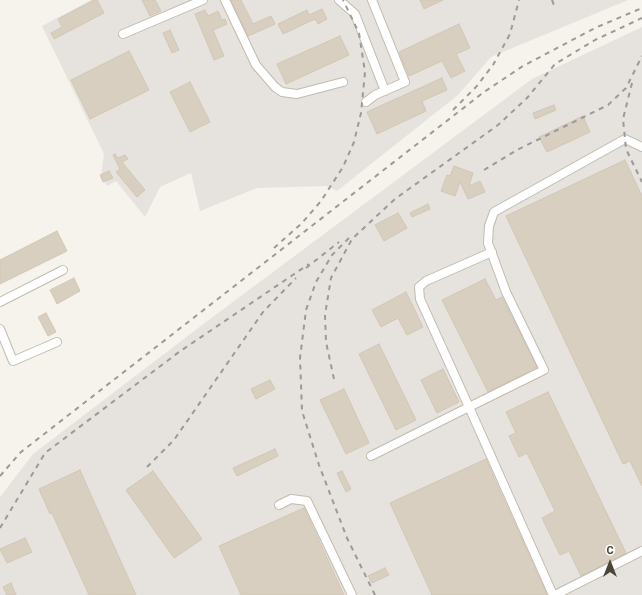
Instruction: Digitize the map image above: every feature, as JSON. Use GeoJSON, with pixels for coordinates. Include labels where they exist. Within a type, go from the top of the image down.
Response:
{"type":"FeatureCollection","features":[{"type":"Feature","properties":{"kind":"lane"},"geometry":{"type":"LineString","coordinates":[[123,34],[203,0]]}},
{"type":"Feature","properties":{"kind":"lane"},"geometry":{"type":"LineString","coordinates":[[225,0],[256,65],[275,87],[282,92],[297,94],[343,82]]}},
{"type":"Feature","properties":{"kind":"lane"},"geometry":{"type":"LineString","coordinates":[[339,0],[355,14],[385,91]]}},
{"type":"Feature","properties":{"kind":"lane"},"geometry":{"type":"LineString","coordinates":[[366,102],[375,95],[405,82],[372,0]]}},
{"type":"Feature","properties":{"kind":"lane"},"geometry":{"type":"LineString","coordinates":[[371,456],[544,370],[506,292],[488,243],[489,226],[494,212],[625,139],[642,147]]}},
{"type":"Feature","properties":{"kind":"lane"},"geometry":{"type":"LineString","coordinates":[[492,252],[426,281],[419,287],[420,299],[554,595],[642,551]]}},
{"type":"Feature","properties":{"kind":"lane"},"geometry":{"type":"LineString","coordinates":[[0,302],[63,270]]}},
{"type":"Feature","properties":{"kind":"lane"},"geometry":{"type":"LineString","coordinates":[[0,329],[13,361],[57,342]]}},
{"type":"Feature","properties":{"kind":"lane"},"geometry":{"type":"LineString","coordinates":[[279,505],[291,499],[307,501],[352,595]]}},
{"type":"Feature","properties":{"kind":"shaded area"},"geometry":{"type":"Polygon","coordinates":[[[91,0],[628,0],[491,57],[458,95],[337,191],[326,186],[257,188],[200,211],[191,173],[160,187],[145,217],[116,181],[107,186],[101,176],[104,154],[42,26],[91,0]]]}},
{"type":"Feature","properties":{"kind":"shaded area"},"geometry":{"type":"Polygon","coordinates":[[[642,27],[642,595],[0,595],[0,497],[33,454],[206,322],[532,79],[642,27]]]}},
{"type":"Feature","properties":{"kind":"building"},"geometry":{"type":"Polygon","coordinates":[[[94,0],[97,0],[104,13],[54,39],[51,33],[62,27],[58,19],[94,0]]]}},
{"type":"Feature","properties":{"kind":"building"},"geometry":{"type":"Polygon","coordinates":[[[142,0],[155,0],[161,11],[150,16],[142,0]]]}},
{"type":"Feature","properties":{"kind":"building"},"geometry":{"type":"Polygon","coordinates":[[[231,0],[241,0],[253,24],[271,16],[275,24],[248,36],[231,0]]]}},
{"type":"Feature","properties":{"kind":"building"},"geometry":{"type":"Polygon","coordinates":[[[420,0],[443,0],[424,9],[420,0]]]}},
{"type":"Feature","properties":{"kind":"building"},"geometry":{"type":"Polygon","coordinates":[[[322,9],[327,19],[318,24],[315,19],[283,34],[278,24],[307,10],[309,15],[322,9]]]}},
{"type":"Feature","properties":{"kind":"building"},"geometry":{"type":"Polygon","coordinates":[[[205,10],[208,16],[218,11],[222,20],[225,19],[227,24],[213,30],[224,56],[214,60],[195,14],[205,10]]]}},
{"type":"Feature","properties":{"kind":"building"},"geometry":{"type":"Polygon","coordinates":[[[459,24],[470,48],[456,54],[465,71],[451,78],[442,61],[409,76],[399,52],[459,24]]]}},
{"type":"Feature","properties":{"kind":"building"},"geometry":{"type":"Polygon","coordinates":[[[170,30],[179,50],[172,53],[163,33],[170,30]]]}},
{"type":"Feature","properties":{"kind":"building"},"geometry":{"type":"Polygon","coordinates":[[[340,36],[349,55],[286,84],[277,64],[340,36]]]}},
{"type":"Feature","properties":{"kind":"building"},"geometry":{"type":"Polygon","coordinates":[[[129,51],[149,90],[90,119],[71,80],[129,51]]]}},
{"type":"Feature","properties":{"kind":"building"},"geometry":{"type":"Polygon","coordinates":[[[442,78],[447,90],[422,101],[426,111],[377,134],[367,112],[442,78]]]}},
{"type":"Feature","properties":{"kind":"building"},"geometry":{"type":"Polygon","coordinates":[[[190,82],[210,122],[190,132],[170,92],[190,82]]]}},
{"type":"Feature","properties":{"kind":"building"},"geometry":{"type":"Polygon","coordinates":[[[554,105],[556,110],[535,119],[533,113],[554,105]]]}},
{"type":"Feature","properties":{"kind":"building"},"geometry":{"type":"Polygon","coordinates":[[[583,116],[590,132],[547,152],[539,137],[583,116]]]}},
{"type":"Feature","properties":{"kind":"building"},"geometry":{"type":"Polygon","coordinates":[[[115,154],[118,158],[125,155],[128,159],[122,162],[145,190],[137,197],[116,172],[120,169],[113,155],[115,154]]]}},
{"type":"Feature","properties":{"kind":"building"},"geometry":{"type":"Polygon","coordinates":[[[625,160],[642,196],[642,486],[630,461],[623,464],[506,216],[625,160]]]}},
{"type":"Feature","properties":{"kind":"building"},"geometry":{"type":"Polygon","coordinates":[[[454,166],[473,173],[469,186],[480,181],[485,192],[468,199],[460,182],[455,196],[441,191],[447,175],[450,176],[454,166]]]}},
{"type":"Feature","properties":{"kind":"building"},"geometry":{"type":"Polygon","coordinates":[[[109,171],[113,178],[103,182],[100,175],[109,171]]]}},
{"type":"Feature","properties":{"kind":"building"},"geometry":{"type":"Polygon","coordinates":[[[428,204],[430,209],[412,217],[410,213],[428,204]]]}},
{"type":"Feature","properties":{"kind":"building"},"geometry":{"type":"Polygon","coordinates":[[[398,213],[407,228],[384,241],[375,225],[398,213]]]}},
{"type":"Feature","properties":{"kind":"building"},"geometry":{"type":"Polygon","coordinates":[[[57,231],[67,251],[0,284],[0,260],[57,231]]]}},
{"type":"Feature","properties":{"kind":"building"},"geometry":{"type":"Polygon","coordinates":[[[74,278],[80,291],[57,304],[50,290],[74,278]]]}},
{"type":"Feature","properties":{"kind":"building"},"geometry":{"type":"Polygon","coordinates":[[[485,279],[496,300],[502,297],[537,367],[488,392],[442,300],[485,279]]]}},
{"type":"Feature","properties":{"kind":"building"},"geometry":{"type":"Polygon","coordinates":[[[406,292],[423,327],[407,335],[398,318],[381,327],[372,310],[406,292]]]}},
{"type":"Feature","properties":{"kind":"building"},"geometry":{"type":"Polygon","coordinates":[[[46,313],[56,332],[48,336],[38,317],[46,313]]]}},
{"type":"Feature","properties":{"kind":"building"},"geometry":{"type":"Polygon","coordinates":[[[379,344],[416,420],[396,430],[359,354],[379,344]]]}},
{"type":"Feature","properties":{"kind":"building"},"geometry":{"type":"Polygon","coordinates":[[[443,369],[459,402],[437,413],[421,380],[443,369]]]}},
{"type":"Feature","properties":{"kind":"building"},"geometry":{"type":"Polygon","coordinates":[[[270,380],[275,389],[256,399],[251,389],[270,380]]]}},
{"type":"Feature","properties":{"kind":"building"},"geometry":{"type":"Polygon","coordinates":[[[344,389],[369,443],[346,454],[320,400],[344,389]]]}},
{"type":"Feature","properties":{"kind":"building"},"geometry":{"type":"Polygon","coordinates":[[[548,392],[626,553],[581,576],[569,551],[560,555],[542,518],[555,511],[527,453],[519,457],[509,436],[516,433],[506,412],[548,392]]]}},
{"type":"Feature","properties":{"kind":"building"},"geometry":{"type":"Polygon","coordinates":[[[275,449],[278,456],[237,476],[233,468],[275,449]]]}},
{"type":"Feature","properties":{"kind":"building"},"geometry":{"type":"Polygon","coordinates":[[[486,459],[547,595],[432,595],[390,503],[486,459]]]}},
{"type":"Feature","properties":{"kind":"building"},"geometry":{"type":"Polygon","coordinates":[[[80,470],[136,595],[89,595],[52,513],[50,514],[39,489],[80,470]]]}},
{"type":"Feature","properties":{"kind":"building"},"geometry":{"type":"Polygon","coordinates":[[[153,471],[202,539],[174,558],[126,490],[153,471]]]}},
{"type":"Feature","properties":{"kind":"building"},"geometry":{"type":"Polygon","coordinates":[[[342,471],[351,489],[346,492],[337,473],[342,471]]]}},
{"type":"Feature","properties":{"kind":"building"},"geometry":{"type":"Polygon","coordinates":[[[304,508],[344,595],[241,595],[219,546],[304,508]]]}},
{"type":"Feature","properties":{"kind":"building"},"geometry":{"type":"Polygon","coordinates":[[[25,538],[32,552],[7,563],[0,549],[25,538]]]}},
{"type":"Feature","properties":{"kind":"building"},"geometry":{"type":"Polygon","coordinates":[[[385,568],[389,575],[372,583],[368,576],[385,568]]]}},
{"type":"Feature","properties":{"kind":"building"},"geometry":{"type":"Polygon","coordinates":[[[11,583],[16,595],[7,595],[3,587],[11,583]]]}},
{"type":"Feature","properties":{"kind":"railway"},"geometry":{"type":"LineString","coordinates":[[274,248],[302,223],[321,201],[343,167],[354,142],[361,113],[365,72],[359,33],[343,0]]}},
{"type":"Feature","properties":{"kind":"railway"},"geometry":{"type":"LineString","coordinates":[[453,110],[476,87],[493,65],[510,34],[519,0]]}},
{"type":"Feature","properties":{"kind":"railway"},"geometry":{"type":"LineString","coordinates":[[552,0],[555,8]]}},
{"type":"Feature","properties":{"kind":"railway"},"geometry":{"type":"LineString","coordinates":[[0,476],[21,452],[484,92],[523,66],[595,28],[642,8]]}},
{"type":"Feature","properties":{"kind":"railway"},"geometry":{"type":"LineString","coordinates":[[334,379],[326,342],[325,315],[331,278],[352,239],[395,199],[498,125],[527,98],[555,64],[595,40],[642,18]]}},
{"type":"Feature","properties":{"kind":"railway"},"geometry":{"type":"LineString","coordinates":[[484,170],[517,150],[608,105],[626,88],[642,56]]}},
{"type":"Feature","properties":{"kind":"railway"},"geometry":{"type":"LineString","coordinates":[[632,83],[623,119],[626,149],[642,182]]}},
{"type":"Feature","properties":{"kind":"railway"},"geometry":{"type":"LineString","coordinates":[[349,238],[332,255],[316,282],[306,310],[300,358],[302,411],[319,465],[347,538],[375,595]]}},
{"type":"Feature","properties":{"kind":"railway"},"geometry":{"type":"LineString","coordinates":[[306,268],[339,242]]}},
{"type":"Feature","properties":{"kind":"railway"},"geometry":{"type":"LineString","coordinates":[[0,528],[45,453],[179,352],[309,264]]}},
{"type":"Feature","properties":{"kind":"railway"},"geometry":{"type":"LineString","coordinates":[[147,467],[174,440],[263,312],[296,278]]}}]}
